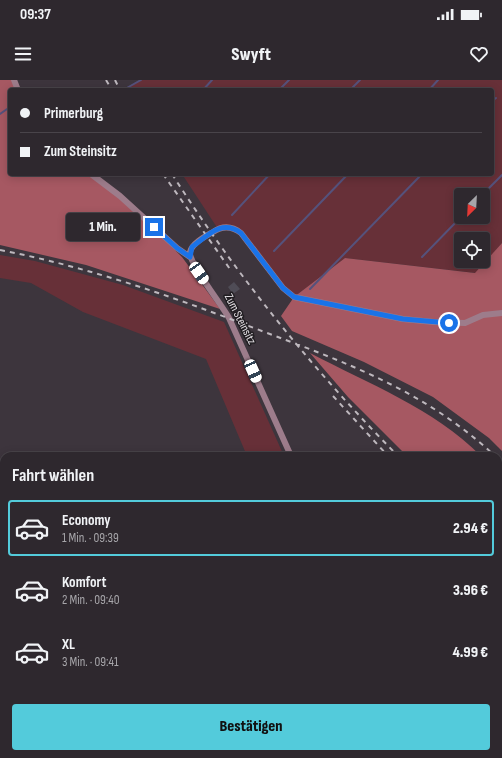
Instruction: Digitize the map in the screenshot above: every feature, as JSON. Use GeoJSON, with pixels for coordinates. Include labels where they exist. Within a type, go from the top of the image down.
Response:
{"type":"FeatureCollection","features":[{"type":"Feature","properties":{"kind":"street","name":"Zum Steinsitz"},"geometry":{"type":"LineString","coordinates":[[94,176],[120,196],[191,259],[226,312],[289,452]]}},
{"type":"Feature","properties":{"kind":"street"},"geometry":{"type":"LineString","coordinates":[[191,259],[192,247],[218,229],[226,226],[234,228],[241,233],[283,288],[294,297],[403,319],[434,322],[465,323],[484,315],[502,313]]}},
{"type":"Feature","properties":{"kind":"shaded area"},"geometry":{"type":"Polygon","coordinates":[[[0,80],[14,80],[17,88],[8,88],[8,176],[94,176],[120,196],[182,257],[220,309],[86,265],[0,245],[0,80]]]}},
{"type":"Feature","properties":{"kind":"shaded area"},"geometry":{"type":"Polygon","coordinates":[[[141,80],[502,80],[502,243],[490,257],[490,232],[454,232],[454,268],[480,268],[476,273],[345,258],[294,297],[234,228],[218,229],[183,176],[494,176],[494,88],[127,88],[141,80]]]}},
{"type":"Feature","properties":{"kind":"shaded area"},"geometry":{"type":"Polygon","coordinates":[[[502,243],[502,451],[489,438],[433,397],[364,362],[292,331],[281,316],[294,297],[345,258],[475,273],[480,268],[490,268],[490,256],[502,243]]]}},
{"type":"Feature","properties":{"kind":"shaded area"},"geometry":{"type":"Polygon","coordinates":[[[0,255],[35,261],[123,285],[224,322],[282,452],[245,452],[206,359],[83,312],[31,283],[0,278],[0,255]]]}},
{"type":"Feature","properties":{"kind":"shaded area"},"geometry":{"type":"Polygon","coordinates":[[[310,353],[421,410],[462,439],[477,452],[403,452],[348,397],[310,353]]]}},
{"type":"Feature","properties":{"kind":"building"},"geometry":{"type":"Polygon","coordinates":[[[234,282],[240,289],[233,294],[228,287],[234,282]]]}},
{"type":"Feature","properties":{"kind":"waterway"},"geometry":{"type":"LineString","coordinates":[[127,88],[141,80]]}},
{"type":"Feature","properties":{"kind":"waterway"},"geometry":{"type":"LineString","coordinates":[[205,88],[212,80]]}},
{"type":"Feature","properties":{"kind":"waterway"},"geometry":{"type":"LineString","coordinates":[[281,88],[289,80]]}},
{"type":"Feature","properties":{"kind":"waterway"},"geometry":{"type":"LineString","coordinates":[[352,88],[360,80]]}},
{"type":"Feature","properties":{"kind":"waterway"},"geometry":{"type":"LineString","coordinates":[[431,88],[438,80]]}},
{"type":"Feature","properties":{"kind":"waterway"},"geometry":{"type":"LineString","coordinates":[[0,114],[8,108]]}},
{"type":"Feature","properties":{"kind":"waterway"},"geometry":{"type":"LineString","coordinates":[[489,188],[502,175]]}},
{"type":"Feature","properties":{"kind":"waterway"},"geometry":{"type":"LineString","coordinates":[[232,215],[268,176]]}},
{"type":"Feature","properties":{"kind":"waterway"},"geometry":{"type":"LineString","coordinates":[[274,251],[346,176]]}},
{"type":"Feature","properties":{"kind":"waterway"},"geometry":{"type":"LineString","coordinates":[[310,289],[420,176]]}},
{"type":"Feature","properties":{"kind":"waterway"},"geometry":{"type":"LineString","coordinates":[[422,257],[454,224]]}},
{"type":"Feature","properties":{"kind":"railway"},"geometry":{"type":"LineString","coordinates":[[106,80],[111,88]]}},
{"type":"Feature","properties":{"kind":"railway"},"geometry":{"type":"LineString","coordinates":[[115,80],[119,88]]}},
{"type":"Feature","properties":{"kind":"railway"},"geometry":{"type":"LineString","coordinates":[[164,176],[232,272]]}},
{"type":"Feature","properties":{"kind":"railway"},"geometry":{"type":"LineString","coordinates":[[173,176],[223,249],[306,356],[394,452]]}},
{"type":"Feature","properties":{"kind":"railway"},"geometry":{"type":"LineString","coordinates":[[0,250],[65,265],[129,283],[223,316],[320,353],[411,395],[468,433],[490,452]]}},
{"type":"Feature","properties":{"kind":"railway"},"geometry":{"type":"LineString","coordinates":[[333,396],[384,452]]}},
{"type":"Feature","properties":{"kind":"route"},"geometry":{"type":"LineString","coordinates":[[154,227],[177,248],[190,257],[192,247],[218,229],[226,226],[234,228],[241,233],[283,288],[294,297],[403,319],[449,323]]}}]}
